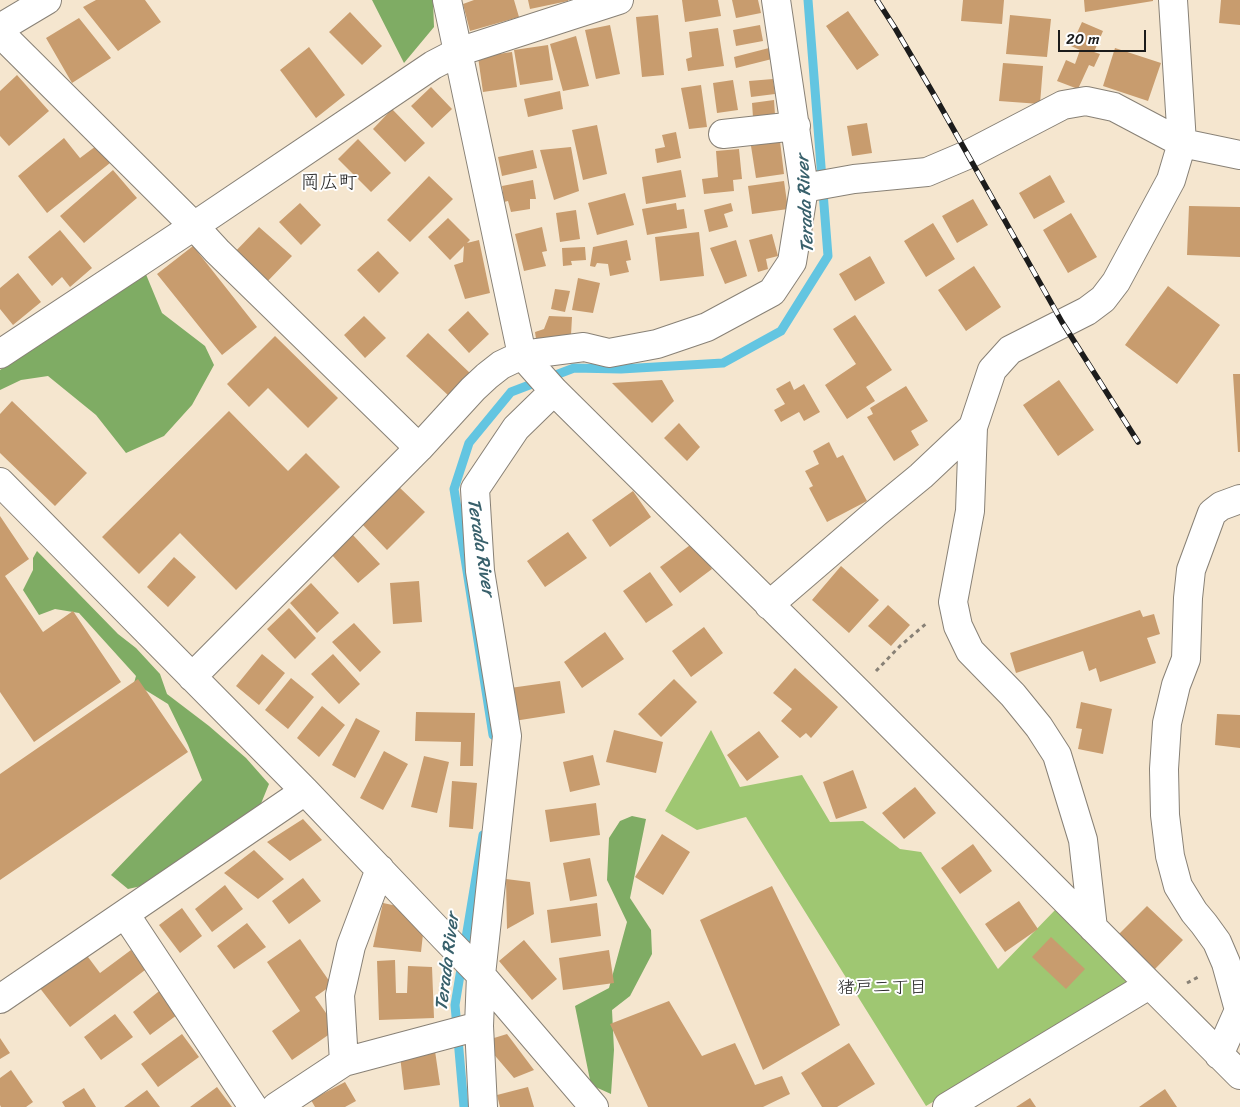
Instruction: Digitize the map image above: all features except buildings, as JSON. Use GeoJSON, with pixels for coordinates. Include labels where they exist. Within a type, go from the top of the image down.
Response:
{"type":"FeatureCollection","features":[{"type":"Feature","properties":{"kind":"street"},"geometry":{"type":"LineString","coordinates":[[0,28],[47,0]]}},
{"type":"Feature","properties":{"kind":"street"},"geometry":{"type":"LineString","coordinates":[[447,0],[522,355],[554,391],[1240,1075]]}},
{"type":"Feature","properties":{"kind":"street"},"geometry":{"type":"LineString","coordinates":[[0,354],[433,65],[458,52],[619,0]]}},
{"type":"Feature","properties":{"kind":"street"},"geometry":{"type":"LineString","coordinates":[[192,677],[419,448],[487,376],[501,366],[522,355],[584,347],[609,352],[657,344],[707,327],[772,292],[792,262],[805,188],[776,0]]}},
{"type":"Feature","properties":{"kind":"street"},"geometry":{"type":"LineString","coordinates":[[1093,928],[1083,840],[1057,755],[1039,727],[1014,696],[970,651],[958,626],[953,602],[970,511],[973,428],[992,370],[1010,350],[1087,311],[1103,299],[1116,282],[1171,180],[1182,143],[1173,0]]}},
{"type":"Feature","properties":{"kind":"street"},"geometry":{"type":"LineString","coordinates":[[0,33],[194,226],[217,252],[419,448]]}},
{"type":"Feature","properties":{"kind":"street"},"geometry":{"type":"LineString","coordinates":[[805,188],[842,181],[927,172],[967,154],[1063,105],[1086,101],[1114,107],[1182,143],[1240,155]]}},
{"type":"Feature","properties":{"kind":"street"},"geometry":{"type":"LineString","coordinates":[[723,134],[796,126]]}},
{"type":"Feature","properties":{"kind":"street"},"geometry":{"type":"LineString","coordinates":[[483,1107],[478,1027],[480,976],[507,736],[480,571],[475,489],[516,428],[554,391]]}},
{"type":"Feature","properties":{"kind":"street"},"geometry":{"type":"LineString","coordinates":[[768,605],[921,476],[973,428]]}},
{"type":"Feature","properties":{"kind":"street"},"geometry":{"type":"LineString","coordinates":[[0,482],[305,791],[445,938],[594,1107]]}},
{"type":"Feature","properties":{"kind":"street"},"geometry":{"type":"LineString","coordinates":[[1219,1055],[1239,1010],[1226,963],[1217,942],[1194,912],[1178,886],[1170,856],[1165,815],[1164,769],[1167,723],[1176,685],[1186,659],[1188,598],[1192,570],[1212,513],[1221,506],[1240,499]]}},
{"type":"Feature","properties":{"kind":"street"},"geometry":{"type":"LineString","coordinates":[[0,998],[305,791]]}},
{"type":"Feature","properties":{"kind":"street"},"geometry":{"type":"LineString","coordinates":[[344,1062],[340,996],[351,946],[380,870]]}},
{"type":"Feature","properties":{"kind":"street"},"geometry":{"type":"LineString","coordinates":[[125,914],[253,1107]]}},
{"type":"Feature","properties":{"kind":"street"},"geometry":{"type":"LineString","coordinates":[[946,1107],[1149,985]]}},
{"type":"Feature","properties":{"kind":"street"},"geometry":{"type":"LineString","coordinates":[[276,1107],[344,1062],[478,1027]]}},
{"type":"Feature","properties":{"kind":"path"},"geometry":{"type":"LineString","coordinates":[[883,662],[900,646]]}},
{"type":"Feature","properties":{"kind":"green space"},"geometry":{"type":"Polygon","coordinates":[[[372,0],[433,0],[434,27],[404,63],[372,0]]]}},
{"type":"Feature","properties":{"kind":"green space"},"geometry":{"type":"Polygon","coordinates":[[[145,272],[162,313],[205,346],[214,365],[192,405],[164,436],[126,453],[96,415],[48,376],[21,380],[0,390],[0,370],[145,272]]]}},
{"type":"Feature","properties":{"kind":"green space"},"geometry":{"type":"Polygon","coordinates":[[[37,551],[160,674],[167,694],[209,726],[246,758],[269,784],[260,806],[155,883],[128,889],[111,875],[202,780],[188,745],[168,704],[134,683],[136,676],[79,613],[55,609],[39,615],[23,590],[33,570],[33,558],[37,551]]]}},
{"type":"Feature","properties":{"kind":"green space"},"geometry":{"type":"Polygon","coordinates":[[[711,730],[740,787],[802,775],[830,822],[863,821],[900,849],[921,852],[998,969],[1057,908],[1130,985],[926,1106],[746,817],[697,830],[665,811],[711,730]]]}},
{"type":"Feature","properties":{"kind":"green space"},"geometry":{"type":"Polygon","coordinates":[[[632,816],[646,819],[630,898],[651,930],[652,954],[630,996],[612,1010],[614,1050],[611,1094],[591,1085],[575,1006],[609,988],[627,922],[607,880],[609,838],[620,821],[632,816]]]}},
{"type":"Feature","properties":{"kind":"waterway","name":"Terada River"},"geometry":{"type":"LineString","coordinates":[[493,735],[454,489],[469,443],[511,392],[574,368],[621,369],[723,363],[781,331],[828,256],[808,0]]}},
{"type":"Feature","properties":{"kind":"waterway","name":"Terada River"},"geometry":{"type":"LineString","coordinates":[[464,950],[483,835]]}},
{"type":"Feature","properties":{"kind":"waterway","name":"Terada River"},"geometry":{"type":"LineString","coordinates":[[462,963],[455,1005],[464,1107]]}},
{"type":"Feature","properties":{"kind":"railway"},"geometry":{"type":"LineString","coordinates":[[877,0],[933,93],[1062,322],[1138,442]]}},
{"type":"Feature","properties":{"kind":"district","name":"岡広町"},"geometry":{"type":"Point","coordinates":[329,183]}},
{"type":"Feature","properties":{"kind":"district","name":"猪戸二丁目"},"geometry":{"type":"Point","coordinates":[882,988]}}]}
